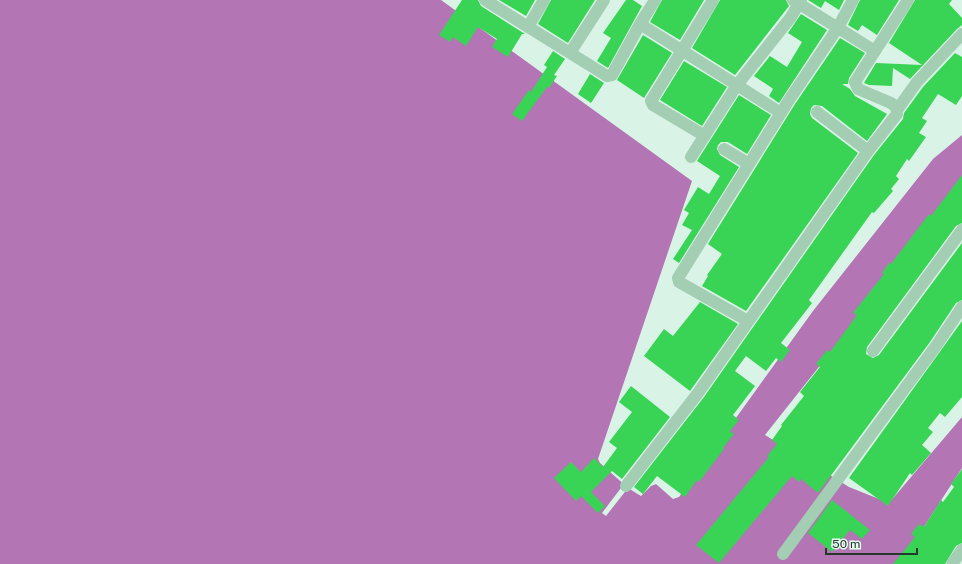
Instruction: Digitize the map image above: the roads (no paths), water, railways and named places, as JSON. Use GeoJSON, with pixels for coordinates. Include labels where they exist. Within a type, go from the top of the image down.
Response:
{"type":"FeatureCollection","features":[{"type":"Feature","properties":{"kind":"street"},"geometry":{"type":"LineString","coordinates":[[528,27],[544,0]]}},
{"type":"Feature","properties":{"kind":"street"},"geometry":{"type":"LineString","coordinates":[[570,53],[604,0]]}},
{"type":"Feature","properties":{"kind":"street"},"geometry":{"type":"LineString","coordinates":[[488,1],[609,76],[612,75],[655,0]]}},
{"type":"Feature","properties":{"kind":"street"},"geometry":{"type":"LineString","coordinates":[[705,136],[651,103],[713,0]]}},
{"type":"Feature","properties":{"kind":"street"},"geometry":{"type":"LineString","coordinates":[[748,321],[679,282],[678,278],[781,113],[838,29],[853,0]]}},
{"type":"Feature","properties":{"kind":"street"},"geometry":{"type":"LineString","coordinates":[[897,110],[891,103],[858,89],[855,82],[908,0]]}},
{"type":"Feature","properties":{"kind":"street"},"geometry":{"type":"LineString","coordinates":[[691,157],[737,85],[791,17],[797,1],[838,29],[875,51]]}},
{"type":"Feature","properties":{"kind":"street"},"geometry":{"type":"LineString","coordinates":[[640,24],[781,113]]}},
{"type":"Feature","properties":{"kind":"street"},"geometry":{"type":"LineString","coordinates":[[626,486],[698,393],[868,151],[897,114],[897,110],[917,82],[962,34]]}},
{"type":"Feature","properties":{"kind":"street"},"geometry":{"type":"LineString","coordinates":[[817,112],[868,151]]}},
{"type":"Feature","properties":{"kind":"street"},"geometry":{"type":"LineString","coordinates":[[724,149],[749,164]]}},
{"type":"Feature","properties":{"kind":"street"},"geometry":{"type":"LineString","coordinates":[[873,351],[962,230]]}},
{"type":"Feature","properties":{"kind":"street"},"geometry":{"type":"LineString","coordinates":[[782,554],[868,439],[962,307]]}},
{"type":"Feature","properties":{"kind":"street"},"geometry":{"type":"LineString","coordinates":[[952,564],[962,550]]}}]}
